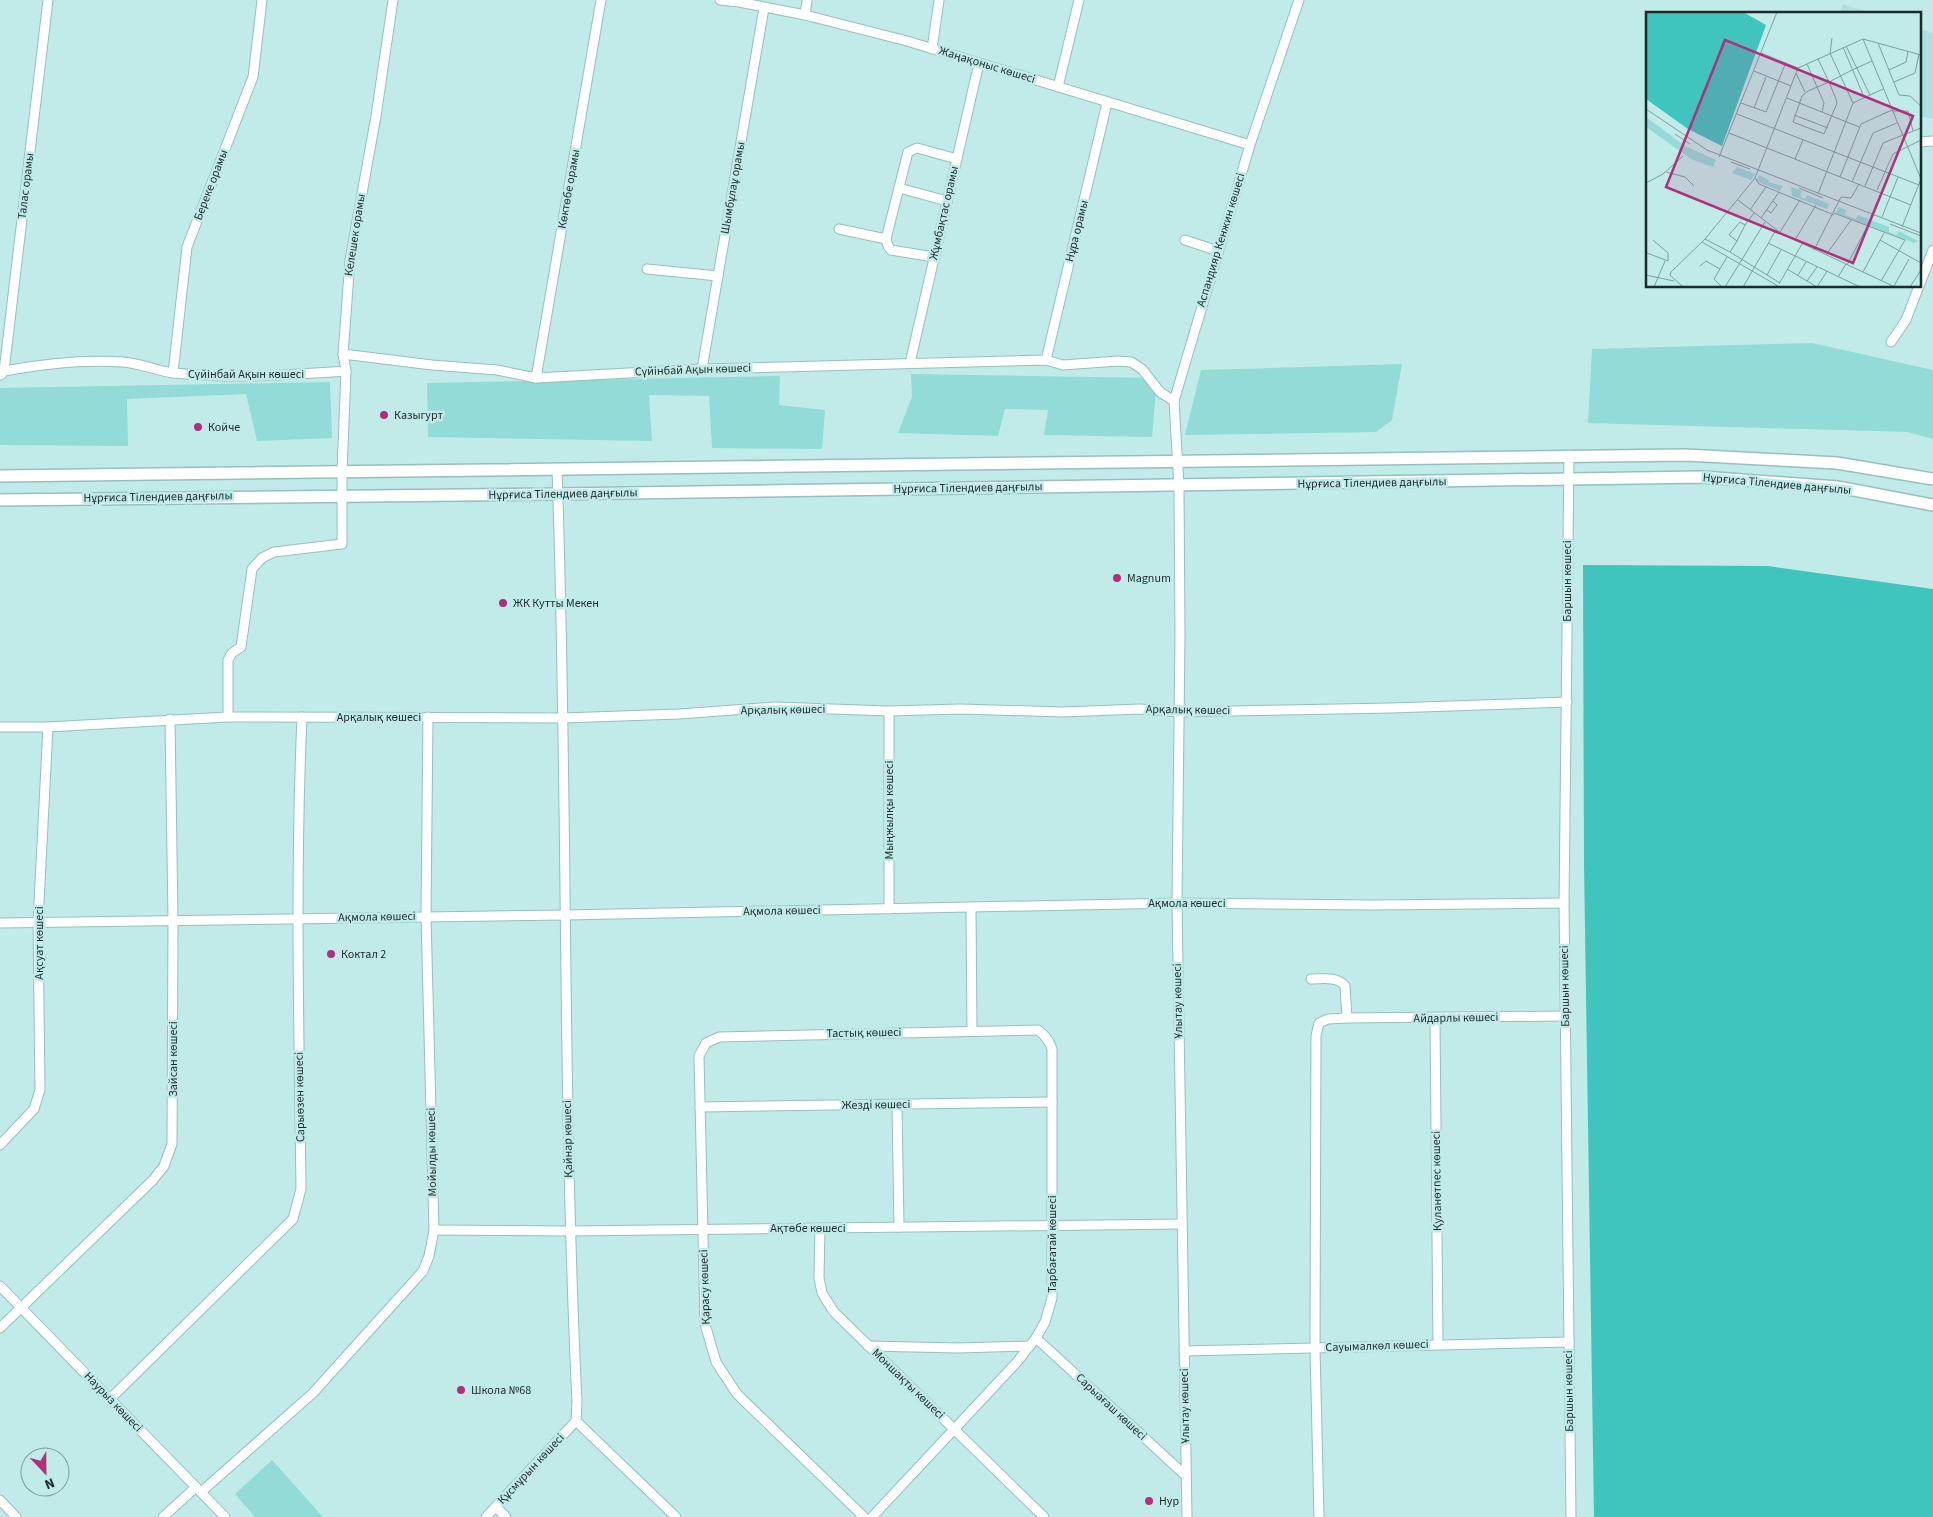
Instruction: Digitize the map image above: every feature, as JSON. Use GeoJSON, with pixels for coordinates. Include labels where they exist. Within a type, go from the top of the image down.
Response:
{"type":"FeatureCollection","features":[{"type":"Feature","properties":{"kind":"main road","name":"Нұрғиса Тілендиев даңғылы"},"geometry":{"type":"LineString","coordinates":[[0,476],[1686,455],[1836,463],[1933,479]]}},
{"type":"Feature","properties":{"kind":"main road","name":"Нұрғиса Тілендиев даңғылы"},"geometry":{"type":"LineString","coordinates":[[0,500],[1712,478],[1838,487],[1933,505]]}},
{"type":"Feature","properties":{"kind":"street","name":"Талас орамы"},"geometry":{"type":"LineString","coordinates":[[2,374],[48,0]]}},
{"type":"Feature","properties":{"kind":"street","name":"Береке орамы"},"geometry":{"type":"LineString","coordinates":[[173,373],[186,248],[253,77],[262,0]]}},
{"type":"Feature","properties":{"kind":"street","name":"Келешек орамы"},"geometry":{"type":"LineString","coordinates":[[342,472],[346,371],[343,354],[350,260],[376,116],[393,0]]}},
{"type":"Feature","properties":{"kind":"street","name":"Көктөбе орамы"},"geometry":{"type":"LineString","coordinates":[[536,378],[601,0]]}},
{"type":"Feature","properties":{"kind":"street","name":"Жаңақоныс көшесі"},"geometry":{"type":"LineString","coordinates":[[720,0],[805,15],[932,49],[1250,145]]}},
{"type":"Feature","properties":{"kind":"street"},"geometry":{"type":"LineString","coordinates":[[805,15],[807,0]]}},
{"type":"Feature","properties":{"kind":"street"},"geometry":{"type":"LineString","coordinates":[[932,49],[939,0]]}},
{"type":"Feature","properties":{"kind":"street"},"geometry":{"type":"LineString","coordinates":[[1058,86],[1080,0]]}},
{"type":"Feature","properties":{"kind":"street","name":"Аспандияр Кенжин көшесі"},"geometry":{"type":"LineString","coordinates":[[1179,486],[1174,401],[1250,145],[1299,0]]}},
{"type":"Feature","properties":{"kind":"street","name":"Шымбұлаұ орамы"},"geometry":{"type":"LineString","coordinates":[[702,369],[764,8]]}},
{"type":"Feature","properties":{"kind":"street","name":"Жұмбақтас орамы"},"geometry":{"type":"LineString","coordinates":[[910,364],[979,63]]}},
{"type":"Feature","properties":{"kind":"street","name":"Нұра орамы"},"geometry":{"type":"LineString","coordinates":[[1046,360],[1108,102]]}},
{"type":"Feature","properties":{"kind":"street"},"geometry":{"type":"LineString","coordinates":[[1920,142],[1933,141]]}},
{"type":"Feature","properties":{"kind":"street"},"geometry":{"type":"LineString","coordinates":[[934,257],[891,250],[886,239],[908,152],[917,148],[957,159]]}},
{"type":"Feature","properties":{"kind":"street"},"geometry":{"type":"LineString","coordinates":[[899,188],[947,201]]}},
{"type":"Feature","properties":{"kind":"street"},"geometry":{"type":"LineString","coordinates":[[839,229],[886,239]]}},
{"type":"Feature","properties":{"kind":"street"},"geometry":{"type":"LineString","coordinates":[[1185,240],[1218,251]]}},
{"type":"Feature","properties":{"kind":"street"},"geometry":{"type":"LineString","coordinates":[[1920,283],[1933,250]]}},
{"type":"Feature","properties":{"kind":"street"},"geometry":{"type":"LineString","coordinates":[[647,269],[718,276]]}},
{"type":"Feature","properties":{"kind":"street"},"geometry":{"type":"LineString","coordinates":[[1891,342],[1906,320],[1918,288]]}},
{"type":"Feature","properties":{"kind":"street","name":"Сүйінбай Ақын көшесі"},"geometry":{"type":"LineString","coordinates":[[343,354],[432,365],[497,370],[536,378],[702,369],[1046,360],[1063,365],[1118,361],[1131,362],[1142,368],[1160,392],[1174,401]]}},
{"type":"Feature","properties":{"kind":"street","name":"Сүйінбай Ақын көшесі"},"geometry":{"type":"LineString","coordinates":[[2,374],[66,362],[123,362],[173,373],[270,376],[346,371]]}},
{"type":"Feature","properties":{"kind":"street","name":"Баршын көшесі"},"geometry":{"type":"LineString","coordinates":[[1569,455],[1567,480],[1567,702],[1564,903],[1571,1517]]}},
{"type":"Feature","properties":{"kind":"street","name":"Қайнар көшесі"},"geometry":{"type":"LineString","coordinates":[[557,469],[563,718],[569,1231],[577,1402],[576,1421]]}},
{"type":"Feature","properties":{"kind":"street"},"geometry":{"type":"LineString","coordinates":[[228,717],[228,660],[232,653],[241,647],[252,569],[268,554],[342,544],[342,472]]}},
{"type":"Feature","properties":{"kind":"street","name":"Ұлытау көшесі"},"geometry":{"type":"LineString","coordinates":[[1179,486],[1180,712],[1177,903],[1187,1517]]}},
{"type":"Feature","properties":{"kind":"street","name":"Арқалық көшесі"},"geometry":{"type":"LineString","coordinates":[[0,727],[48,727],[228,717],[563,718],[679,714],[775,707],[889,711],[961,709],[1063,712],[1140,709],[1180,712],[1567,702]]}},
{"type":"Feature","properties":{"kind":"street","name":"Мыңжылқы көшесі"},"geometry":{"type":"LineString","coordinates":[[889,711],[889,908]]}},
{"type":"Feature","properties":{"kind":"street","name":"Сарыөзен көшесі"},"geometry":{"type":"LineString","coordinates":[[110,1399],[293,1219],[301,1189],[298,792],[302,717]]}},
{"type":"Feature","properties":{"kind":"street","name":"Мойылды көшесі"},"geometry":{"type":"LineString","coordinates":[[163,1517],[313,1393],[422,1271],[429,1256],[434,1230],[426,916],[428,717]]}},
{"type":"Feature","properties":{"kind":"street","name":"Зайсан көшесі"},"geometry":{"type":"LineString","coordinates":[[0,1328],[153,1180],[164,1166],[172,1144],[173,920],[170,719]]}},
{"type":"Feature","properties":{"kind":"street","name":"Ақсуат көшесі"},"geometry":{"type":"LineString","coordinates":[[0,1145],[34,1109],[40,1090],[38,922],[48,727]]}},
{"type":"Feature","properties":{"kind":"street","name":"Ақмола көшесі"},"geometry":{"type":"LineString","coordinates":[[0,923],[566,915],[1177,903],[1363,905],[1564,903]]}},
{"type":"Feature","properties":{"kind":"street"},"geometry":{"type":"LineString","coordinates":[[971,908],[972,1031]]}},
{"type":"Feature","properties":{"kind":"street"},"geometry":{"type":"LineString","coordinates":[[1310,978],[1338,979],[1342,982],[1345,986],[1347,1018]]}},
{"type":"Feature","properties":{"kind":"street","name":"Айдарлы көшесі"},"geometry":{"type":"LineString","coordinates":[[1315,1348],[1316,1046],[1319,1023],[1328,1019],[1347,1018],[1565,1016]]}},
{"type":"Feature","properties":{"kind":"street","name":"Қуланөтпес көшесі"},"geometry":{"type":"LineString","coordinates":[[1435,1018],[1438,1344]]}},
{"type":"Feature","properties":{"kind":"street","name":"Тастық көшесі"},"geometry":{"type":"LineString","coordinates":[[699,1056],[706,1043],[719,1037],[1038,1030]]}},
{"type":"Feature","properties":{"kind":"street","name":"Тарбағатай көшесі"},"geometry":{"type":"LineString","coordinates":[[872,1517],[1018,1362],[1045,1322],[1052,1298],[1052,1049],[1044,1034],[1038,1030]]}},
{"type":"Feature","properties":{"kind":"street","name":"Қарасу көшесі"},"geometry":{"type":"LineString","coordinates":[[699,1056],[705,1324],[716,1362],[737,1394],[864,1517]]}},
{"type":"Feature","properties":{"kind":"street","name":"Жезді көшесі"},"geometry":{"type":"LineString","coordinates":[[700,1107],[1052,1102]]}},
{"type":"Feature","properties":{"kind":"street"},"geometry":{"type":"LineString","coordinates":[[897,1105],[899,1227]]}},
{"type":"Feature","properties":{"kind":"street","name":"Ақтөбе көшесі"},"geometry":{"type":"LineString","coordinates":[[434,1230],[820,1229],[1182,1224]]}},
{"type":"Feature","properties":{"kind":"street","name":"Моншақты көшесі"},"geometry":{"type":"LineString","coordinates":[[820,1229],[819,1278],[822,1293],[834,1312],[1044,1517]]}},
{"type":"Feature","properties":{"kind":"street","name":"Наурыз көшесі"},"geometry":{"type":"LineString","coordinates":[[0,1286],[225,1517]]}},
{"type":"Feature","properties":{"kind":"street","name":"Сарыағаш көшесі"},"geometry":{"type":"LineString","coordinates":[[1036,1338],[1186,1476]]}},
{"type":"Feature","properties":{"kind":"street","name":"Сауымалкөл көшесі"},"geometry":{"type":"LineString","coordinates":[[1184,1350],[1569,1342]]}},
{"type":"Feature","properties":{"kind":"street"},"geometry":{"type":"LineString","coordinates":[[868,1346],[958,1348],[1030,1346]]}},
{"type":"Feature","properties":{"kind":"street"},"geometry":{"type":"LineString","coordinates":[[1315,1348],[1319,1517]]}},
{"type":"Feature","properties":{"kind":"street"},"geometry":{"type":"LineString","coordinates":[[576,1421],[676,1517]]}},
{"type":"Feature","properties":{"kind":"street","name":"Құсмұрын көшесі"},"geometry":{"type":"LineString","coordinates":[[486,1517],[576,1421]]}},
{"type":"Feature","properties":{"kind":"street"},"geometry":{"type":"LineString","coordinates":[[0,1500],[16,1517]]}},
{"type":"Feature","properties":{"kind":"street"},"geometry":{"type":"LineString","coordinates":[[496,1506],[506,1517]]}},
{"type":"Feature","properties":{"kind":"shaded area"},"geometry":{"type":"Polygon","coordinates":[[[1843,4],[1867,12],[1840,12],[1843,4]]]}},
{"type":"Feature","properties":{"kind":"shaded area"},"geometry":{"type":"Polygon","coordinates":[[[1920,29],[1933,33],[1933,119],[1920,116],[1920,29]]]}},
{"type":"Feature","properties":{"kind":"shaded area"},"geometry":{"type":"Polygon","coordinates":[[[1812,343],[1933,370],[1933,439],[1908,432],[1588,423],[1592,349],[1812,343]]]}},
{"type":"Feature","properties":{"kind":"shaded area"},"geometry":{"type":"Polygon","coordinates":[[[1402,364],[1392,420],[1376,432],[1185,435],[1201,370],[1402,364]]]}},
{"type":"Feature","properties":{"kind":"shaded area"},"geometry":{"type":"Polygon","coordinates":[[[911,374],[1157,378],[1152,437],[1044,435],[1048,410],[1005,409],[998,436],[898,433],[912,397],[911,374]]]}},
{"type":"Feature","properties":{"kind":"shaded area"},"geometry":{"type":"Polygon","coordinates":[[[780,376],[779,405],[825,410],[822,449],[712,448],[709,396],[649,395],[652,441],[428,437],[427,383],[780,376]]]}},
{"type":"Feature","properties":{"kind":"shaded area"},"geometry":{"type":"Polygon","coordinates":[[[330,382],[332,438],[257,441],[246,394],[127,399],[128,446],[0,445],[0,388],[330,382]]]}},
{"type":"Feature","properties":{"kind":"shaded area"},"geometry":{"type":"Polygon","coordinates":[[[1583,565],[1768,566],[1933,589],[1933,1517],[1594,1517],[1584,864],[1583,565]]]}},
{"type":"Feature","properties":{"kind":"shaded area"},"geometry":{"type":"Polygon","coordinates":[[[272,1460],[323,1517],[255,1517],[235,1494],[272,1460]]]}},
{"type":"Feature","properties":{"kind":"place","name":"Казыгурт"},"geometry":{"type":"Point","coordinates":[384,415]}},
{"type":"Feature","properties":{"kind":"place","name":"Койче"},"geometry":{"type":"Point","coordinates":[198,427]}},
{"type":"Feature","properties":{"kind":"place","name":"Magnum"},"geometry":{"type":"Point","coordinates":[1117,578]}},
{"type":"Feature","properties":{"kind":"place","name":"ЖК Кутты Мекен"},"geometry":{"type":"Point","coordinates":[503,603]}},
{"type":"Feature","properties":{"kind":"place","name":"Коктал 2"},"geometry":{"type":"Point","coordinates":[331,954]}},
{"type":"Feature","properties":{"kind":"place","name":"Школа №68"},"geometry":{"type":"Point","coordinates":[461,1390]}},
{"type":"Feature","properties":{"kind":"place","name":"Нур"},"geometry":{"type":"Point","coordinates":[1149,1501]}}]}
